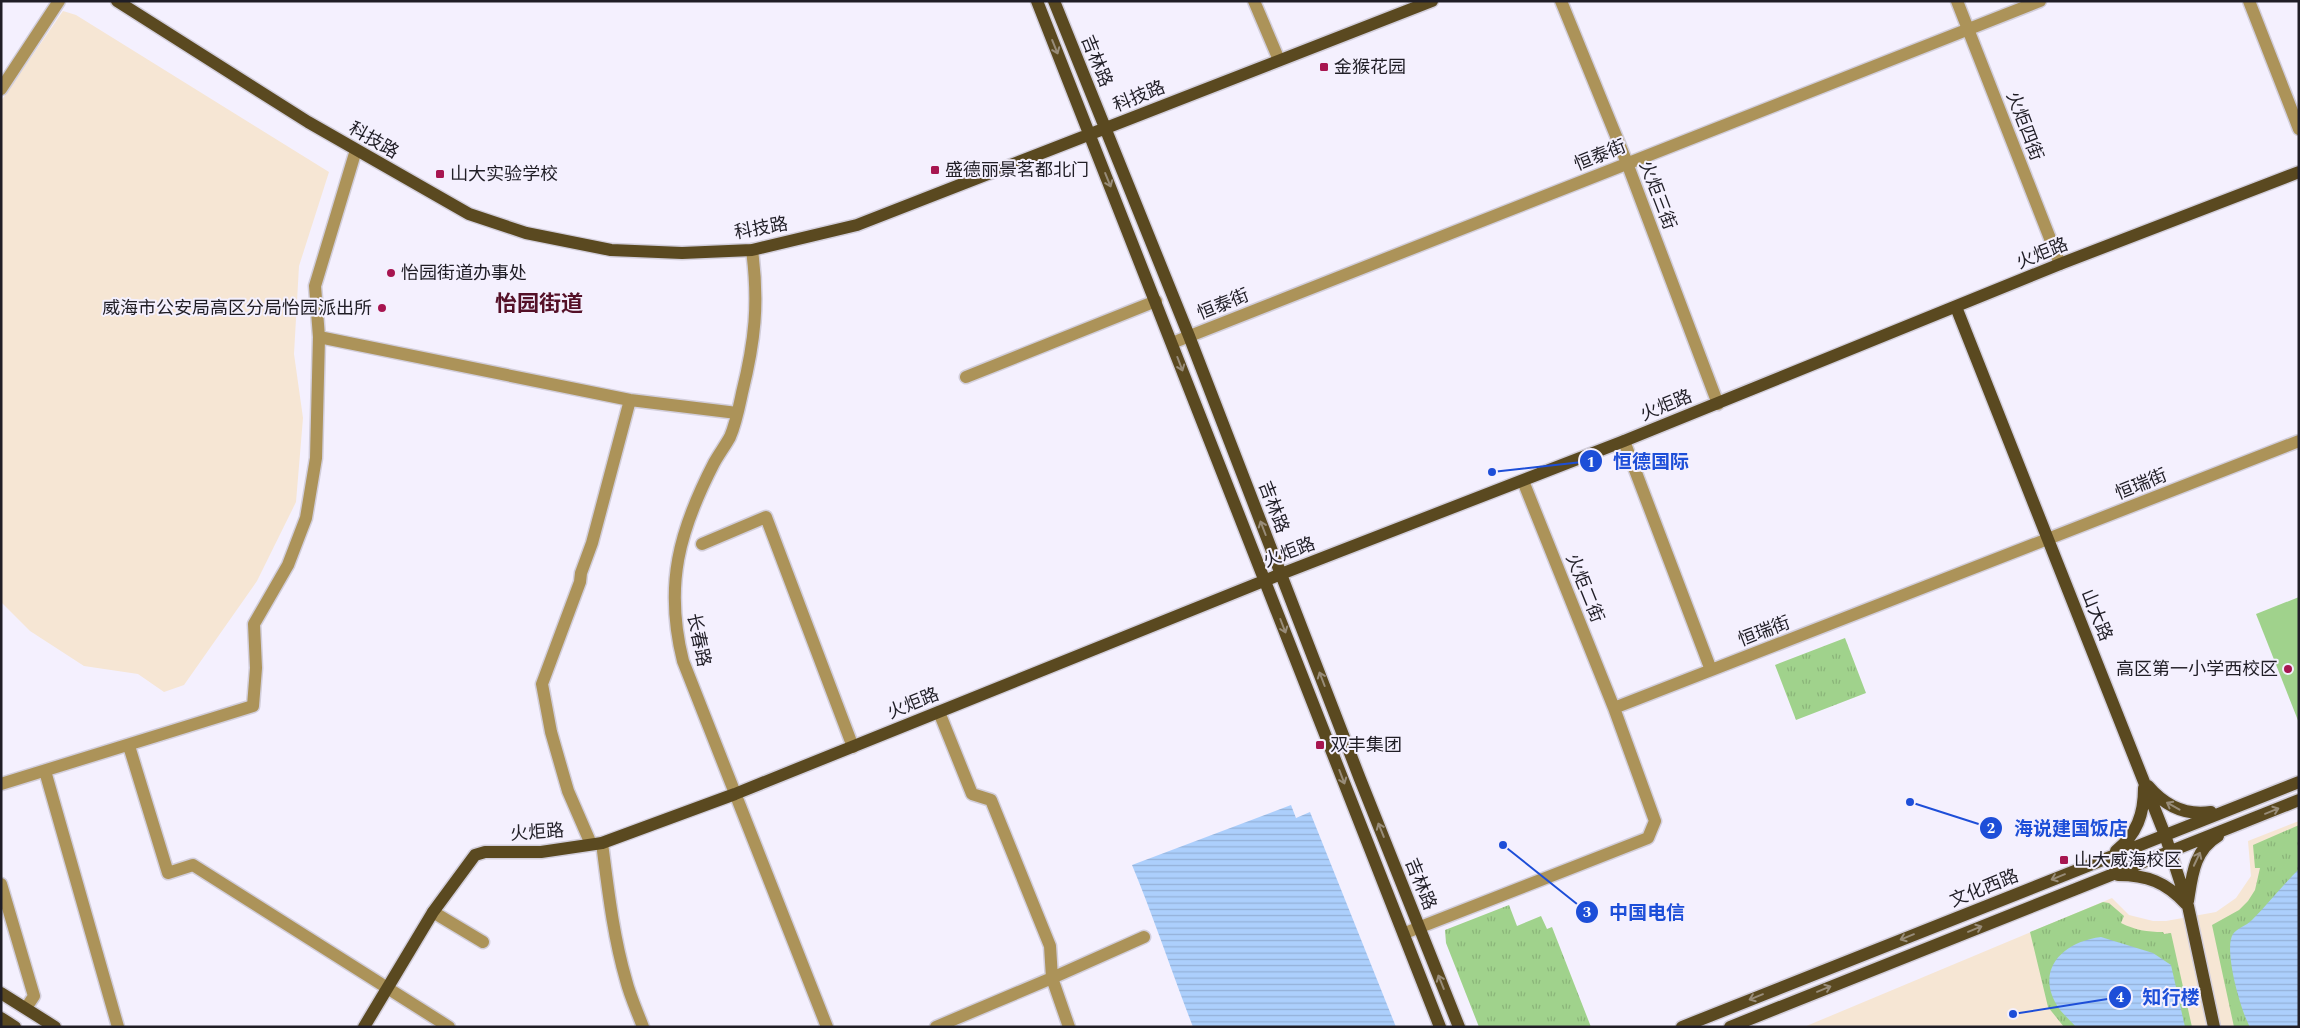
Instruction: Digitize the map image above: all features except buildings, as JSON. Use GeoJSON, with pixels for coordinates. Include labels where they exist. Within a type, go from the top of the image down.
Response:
{"type":"FeatureCollection","features":[{"type":"Feature","properties":{"kind":"main road","name":"科技路"},"geometry":{"type":"LineString","coordinates":[[117,1],[308,122],[469,214],[526,233],[611,250],[682,253],[752,250],[857,225],[1432,1]]}},
{"type":"Feature","properties":{"kind":"main road","name":"吉林路"},"geometry":{"type":"LineString","coordinates":[[1037,1],[1440,1027]]}},
{"type":"Feature","properties":{"kind":"main road","name":"吉林路"},"geometry":{"type":"LineString","coordinates":[[1054,1],[1190,336],[1281,574],[1459,1027]]}},
{"type":"Feature","properties":{"kind":"main road","name":"火炬路"},"geometry":{"type":"LineString","coordinates":[[364,1027],[386,987],[433,912],[475,856],[485,852],[541,852],[596,843],[735,794],[1265,580],[1523,481],[1718,404],[2060,264],[2299,172]]}},
{"type":"Feature","properties":{"kind":"main road","name":"山大路"},"geometry":{"type":"LineString","coordinates":[[1956,307],[2171,851],[2188,906],[2214,1027]]}},
{"type":"Feature","properties":{"kind":"main road"},"geometry":{"type":"LineString","coordinates":[[2143,780],[2162,800],[2176,809],[2186,812],[2210,813],[2236,806]]}},
{"type":"Feature","properties":{"kind":"main road"},"geometry":{"type":"LineString","coordinates":[[2101,860],[2116,851],[2132,835],[2140,819],[2144,796],[2143,780]]}},
{"type":"Feature","properties":{"kind":"main road","name":"文化西路"},"geometry":{"type":"LineString","coordinates":[[1682,1027],[2299,782]]}},
{"type":"Feature","properties":{"kind":"main road","name":"文化西路"},"geometry":{"type":"LineString","coordinates":[[1730,1027],[2299,800]]}},
{"type":"Feature","properties":{"kind":"main road"},"geometry":{"type":"LineString","coordinates":[[2188,906],[2194,867],[2202,849],[2213,839],[2240,824]]}},
{"type":"Feature","properties":{"kind":"main road"},"geometry":{"type":"LineString","coordinates":[[2110,875],[2148,877],[2165,884],[2188,906]]}},
{"type":"Feature","properties":{"kind":"main road"},"geometry":{"type":"LineString","coordinates":[[1,993],[55,1027]]}},
{"type":"Feature","properties":{"kind":"main road"},"geometry":{"type":"LineString","coordinates":[[1,1018],[15,1027]]}},
{"type":"Feature","properties":{"kind":"street"},"geometry":{"type":"LineString","coordinates":[[1,89],[60,1]]}},
{"type":"Feature","properties":{"kind":"street"},"geometry":{"type":"LineString","coordinates":[[1254,1],[1279,60]]}},
{"type":"Feature","properties":{"kind":"street","name":"火炬三街"},"geometry":{"type":"LineString","coordinates":[[1561,1],[1627,163],[1718,404]]}},
{"type":"Feature","properties":{"kind":"street","name":"火炬四街"},"geometry":{"type":"LineString","coordinates":[[1957,1],[2060,264]]}},
{"type":"Feature","properties":{"kind":"street","name":"恒泰街"},"geometry":{"type":"LineString","coordinates":[[1172,343],[2040,1]]}},
{"type":"Feature","properties":{"kind":"street"},"geometry":{"type":"LineString","coordinates":[[2249,1],[2299,129]]}},
{"type":"Feature","properties":{"kind":"street"},"geometry":{"type":"LineString","coordinates":[[1,784],[129,746],[253,706],[256,668],[254,624],[288,565],[306,518],[316,458],[319,337],[315,286],[356,150]]}},
{"type":"Feature","properties":{"kind":"street","name":"长春路"},"geometry":{"type":"LineString","coordinates":[[752,250],[757,285],[756,321],[751,356],[730,437],[714,462],[684,532],[676,571],[674,599],[675,630],[683,661],[827,1027]]}},
{"type":"Feature","properties":{"kind":"street"},"geometry":{"type":"LineString","coordinates":[[966,377],[1156,301]]}},
{"type":"Feature","properties":{"kind":"street"},"geometry":{"type":"LineString","coordinates":[[319,337],[630,400],[737,413]]}},
{"type":"Feature","properties":{"kind":"street"},"geometry":{"type":"LineString","coordinates":[[630,400],[580,582],[542,684],[551,732],[568,791],[596,843],[626,982],[643,1027]]}},
{"type":"Feature","properties":{"kind":"street"},"geometry":{"type":"LineString","coordinates":[[1624,441],[1711,670]]}},
{"type":"Feature","properties":{"kind":"street","name":"恒瑞街"},"geometry":{"type":"LineString","coordinates":[[1614,708],[2299,441]]}},
{"type":"Feature","properties":{"kind":"street","name":"火炬二街"},"geometry":{"type":"LineString","coordinates":[[1523,481],[1614,708]]}},
{"type":"Feature","properties":{"kind":"street"},"geometry":{"type":"LineString","coordinates":[[702,544],[766,517],[853,747]]}},
{"type":"Feature","properties":{"kind":"street"},"geometry":{"type":"LineString","coordinates":[[1405,934],[1648,838],[1655,822],[1614,708]]}},
{"type":"Feature","properties":{"kind":"street"},"geometry":{"type":"LineString","coordinates":[[939,712],[972,794],[991,800],[1050,946],[1052,978],[1070,1027]]}},
{"type":"Feature","properties":{"kind":"street"},"geometry":{"type":"LineString","coordinates":[[129,746],[168,873],[193,865],[449,1027]]}},
{"type":"Feature","properties":{"kind":"street"},"geometry":{"type":"LineString","coordinates":[[45,771],[118,1027]]}},
{"type":"Feature","properties":{"kind":"street"},"geometry":{"type":"LineString","coordinates":[[1,884],[34,996],[26,1008]]}},
{"type":"Feature","properties":{"kind":"street"},"geometry":{"type":"LineString","coordinates":[[433,912],[483,942]]}},
{"type":"Feature","properties":{"kind":"street"},"geometry":{"type":"LineString","coordinates":[[936,1027],[1144,937]]}},
{"type":"Feature","properties":{"kind":"shaded area"},"geometry":{"type":"Polygon","coordinates":[[[63,11],[76,15],[329,172],[299,266],[294,354],[303,418],[296,502],[257,581],[184,685],[164,692],[138,674],[84,666],[30,631],[1,602],[1,101],[63,11]]]}},
{"type":"Feature","properties":{"kind":"shaded area"},"geometry":{"type":"Polygon","coordinates":[[[2299,821],[2299,1027],[1804,1027],[2112,898],[2129,915],[2153,921],[2166,921],[2216,912],[2236,898],[2251,876],[2248,841],[2299,821]]]}},
{"type":"Feature","properties":{"kind":"green space","name":"高区第一小学西校区"},"geometry":{"type":"Polygon","coordinates":[[[2299,597],[2299,723],[2256,614],[2299,597]]]}},
{"type":"Feature","properties":{"kind":"green space"},"geometry":{"type":"Polygon","coordinates":[[[1845,638],[1866,693],[1796,720],[1775,665],[1845,638]]]}},
{"type":"Feature","properties":{"kind":"green space"},"geometry":{"type":"Polygon","coordinates":[[[2299,825],[2299,1027],[2234,1027],[2212,925],[2239,910],[2255,890],[2260,868],[2255,868],[2253,845],[2299,825]]]}},
{"type":"Feature","properties":{"kind":"green space"},"geometry":{"type":"Polygon","coordinates":[[[2103,902],[2109,903],[2124,916],[2121,923],[2141,930],[2163,932],[2164,934],[2171,933],[2192,1027],[2064,1027],[2048,1007],[2030,932],[2103,902]]]}},
{"type":"Feature","properties":{"kind":"green space"},"geometry":{"type":"Polygon","coordinates":[[[1509,905],[1517,926],[1541,916],[1547,929],[1552,927],[1591,1027],[1479,1027],[1446,943],[1445,930],[1509,905]]]}},
{"type":"Feature","properties":{"kind":"water"},"geometry":{"type":"Polygon","coordinates":[[[1291,805],[1296,818],[1310,812],[1396,1027],[1193,1027],[1132,865],[1291,805]]]}},
{"type":"Feature","properties":{"kind":"water"},"geometry":{"type":"Polygon","coordinates":[[[2299,869],[2299,1027],[2250,1027],[2234,980],[2230,942],[2233,934],[2252,920],[2299,869]]]}},
{"type":"Feature","properties":{"kind":"water"},"geometry":{"type":"Polygon","coordinates":[[[2101,937],[2153,953],[2171,965],[2185,1027],[2076,1027],[2060,1010],[2052,996],[2049,983],[2055,961],[2063,952],[2074,945],[2101,937]]]}},
{"type":"Feature","properties":{"kind":"place","name":"金猴花园"},"geometry":{"type":"Point","coordinates":[1324,67]}},
{"type":"Feature","properties":{"kind":"place","name":"盛德丽景茗都北门"},"geometry":{"type":"Point","coordinates":[935,170]}},
{"type":"Feature","properties":{"kind":"place","name":"山大实验学校"},"geometry":{"type":"Point","coordinates":[440,174]}},
{"type":"Feature","properties":{"kind":"place","name":"怡园街道办事处"},"geometry":{"type":"Point","coordinates":[391,273]}},
{"type":"Feature","properties":{"kind":"place","name":"威海市公安局高区分局怡园派出所"},"geometry":{"type":"Point","coordinates":[382,308]}},
{"type":"Feature","properties":{"kind":"place","name":"恒德国际"},"geometry":{"type":"Point","coordinates":[1492,472]}},
{"type":"Feature","properties":{"kind":"place","name":"高区第一小学西校区"},"geometry":{"type":"Point","coordinates":[2288,669]}},
{"type":"Feature","properties":{"kind":"place","name":"双丰集团"},"geometry":{"type":"Point","coordinates":[1320,745]}},
{"type":"Feature","properties":{"kind":"place","name":"海说建国饭店"},"geometry":{"type":"Point","coordinates":[1910,802]}},
{"type":"Feature","properties":{"kind":"place","name":"中国电信"},"geometry":{"type":"Point","coordinates":[1503,845]}},
{"type":"Feature","properties":{"kind":"place","name":"山大威海校区"},"geometry":{"type":"Point","coordinates":[2064,860]}},
{"type":"Feature","properties":{"kind":"place","name":"知行楼"},"geometry":{"type":"Point","coordinates":[2013,1014]}},
{"type":"Feature","properties":{"kind":"district","name":"怡园街道"},"geometry":{"type":"Point","coordinates":[539,303]}}]}
